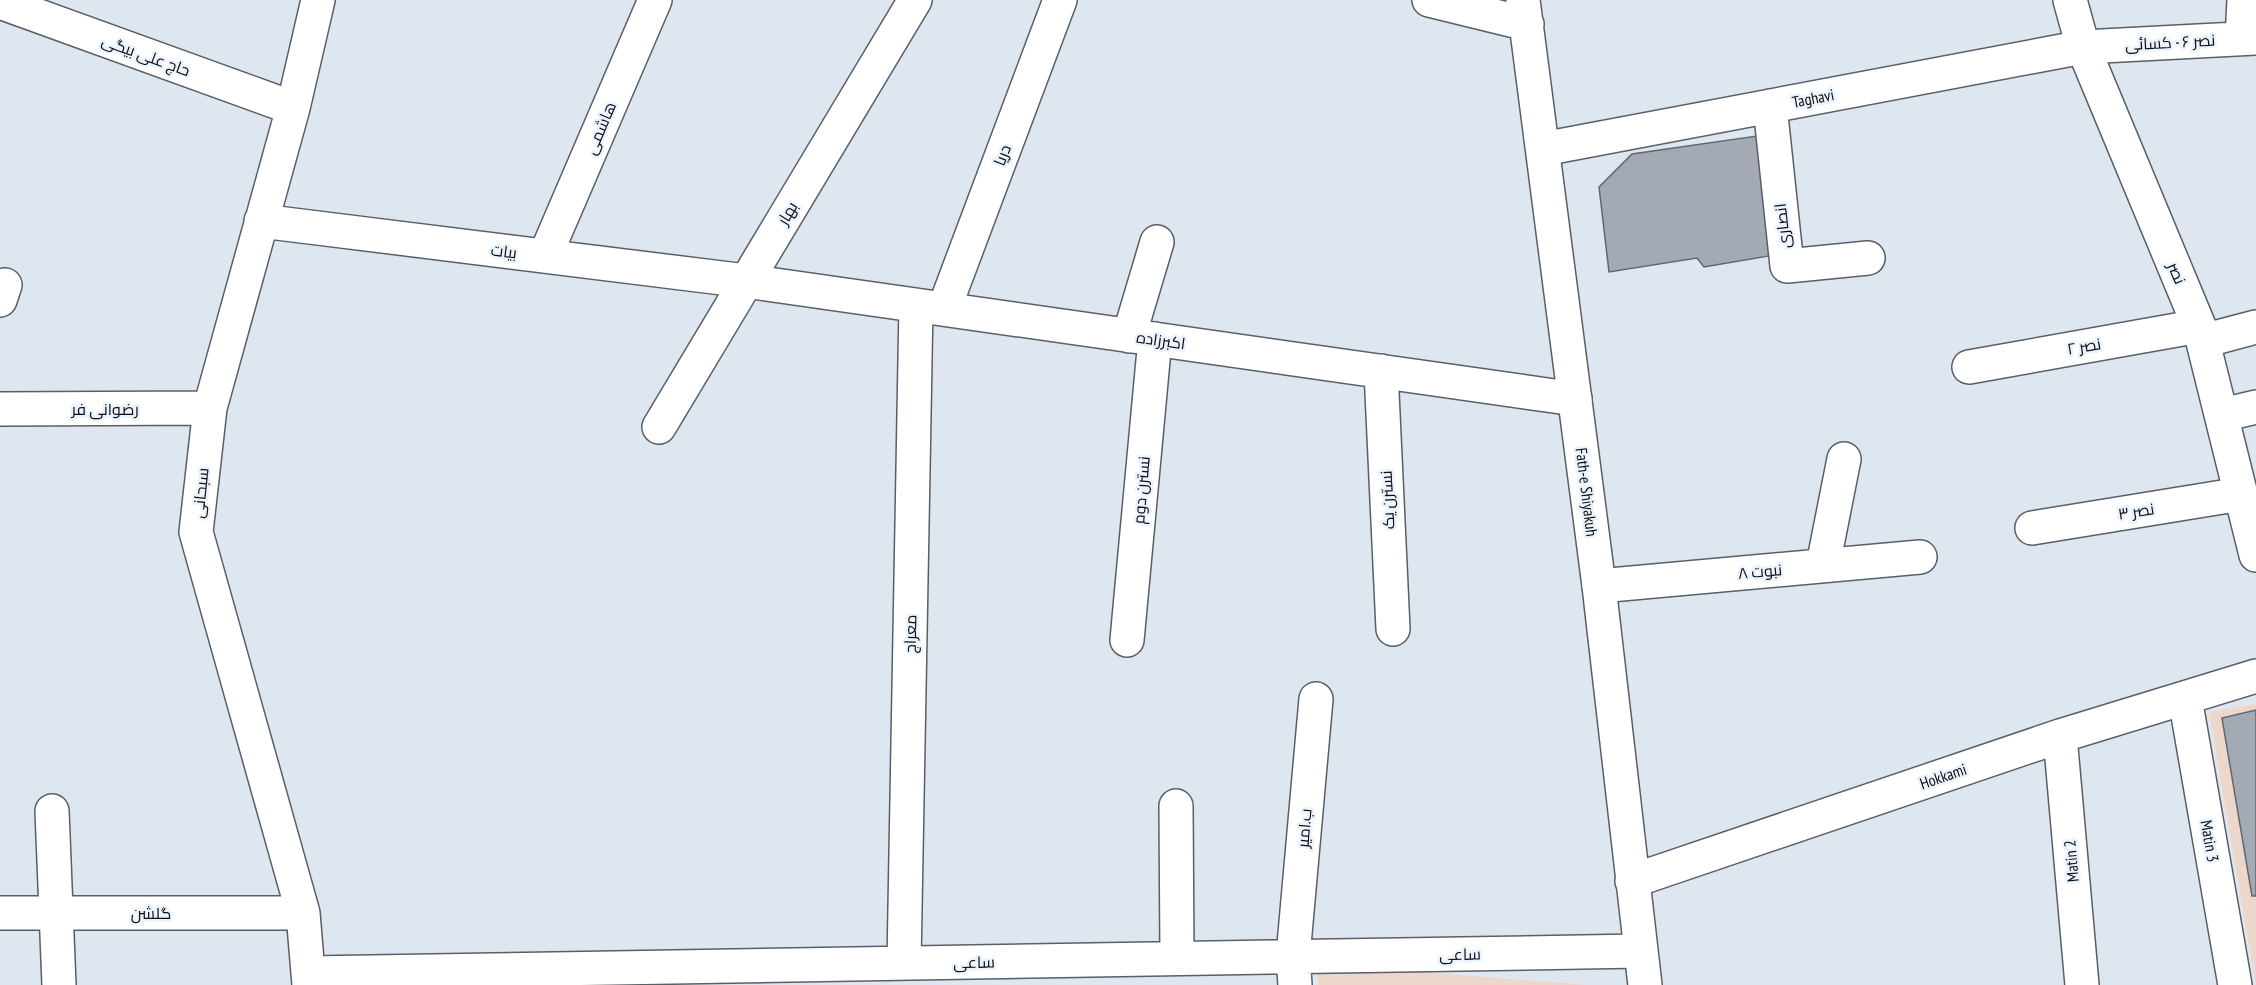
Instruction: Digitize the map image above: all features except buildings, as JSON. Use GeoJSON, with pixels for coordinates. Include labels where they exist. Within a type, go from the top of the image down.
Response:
{"type":"FeatureCollection","features":[{"type":"Feature","properties":{"kind":"street","name":"سبحانی"},"geometry":{"type":"LineString","coordinates":[[309,979],[303,913],[196,532],[210,408],[292,108],[318,0]]}},
{"type":"Feature","properties":{"kind":"street","name":"هاشمی"},"geometry":{"type":"LineString","coordinates":[[545,256],[655,0]]}},
{"type":"Feature","properties":{"kind":"street","name":"بهار"},"geometry":{"type":"LineString","coordinates":[[659,427],[915,0]]}},
{"type":"Feature","properties":{"kind":"street","name":"دریا"},"geometry":{"type":"LineString","coordinates":[[930,307],[1060,0]]}},
{"type":"Feature","properties":{"kind":"street"},"geometry":{"type":"LineString","coordinates":[[1429,0],[1525,12]]}},
{"type":"Feature","properties":{"kind":"street","name":"نصر"},"geometry":{"type":"LineString","coordinates":[[2070,0],[2083,47],[2201,333],[2256,555]]}},
{"type":"Feature","properties":{"kind":"street"},"geometry":{"type":"LineString","coordinates":[[2244,0],[2249,38]]}},
{"type":"Feature","properties":{"kind":"street","name":"حاج علی بیگی"},"geometry":{"type":"LineString","coordinates":[[20,5],[292,108]]}},
{"type":"Feature","properties":{"kind":"street","name":"Fath-e Shiyakuh"},"geometry":{"type":"LineString","coordinates":[[1525,12],[1599,586],[1645,985]]}},
{"type":"Feature","properties":{"kind":"street","name":"نصر ۶ - کسائی"},"geometry":{"type":"LineString","coordinates":[[2083,47],[2249,38]]}},
{"type":"Feature","properties":{"kind":"street","name":"Taghavi"},"geometry":{"type":"LineString","coordinates":[[1543,149],[2083,47]]}},
{"type":"Feature","properties":{"kind":"street","name":"انصاری"},"geometry":{"type":"LineString","coordinates":[[1770,106],[1786,266],[1868,258]]}},
{"type":"Feature","properties":{"kind":"street","name":"بیات"},"geometry":{"type":"LineString","coordinates":[[261,221],[746,281]]}},
{"type":"Feature","properties":{"kind":"street","name":"نسترن دوم"},"geometry":{"type":"LineString","coordinates":[[1127,640],[1142,337],[1157,242]]}},
{"type":"Feature","properties":{"kind":"street","name":"اکبرزاده"},"geometry":{"type":"LineString","coordinates":[[746,281],[1575,399]]}},
{"type":"Feature","properties":{"kind":"street","name":"معراج"},"geometry":{"type":"LineString","coordinates":[[904,963],[930,307]]}},
{"type":"Feature","properties":{"kind":"street","name":"نصر ۲"},"geometry":{"type":"LineString","coordinates":[[1969,367],[2256,327]]}},
{"type":"Feature","properties":{"kind":"street","name":"نسترن یک"},"geometry":{"type":"LineString","coordinates":[[1381,371],[1393,629]]}},
{"type":"Feature","properties":{"kind":"street"},"geometry":{"type":"LineString","coordinates":[[2222,415],[2256,407]]}},
{"type":"Feature","properties":{"kind":"street","name":"رضوانی فر"},"geometry":{"type":"LineString","coordinates":[[0,409],[210,408]]}},
{"type":"Feature","properties":{"kind":"street"},"geometry":{"type":"LineString","coordinates":[[1823,565],[1844,459]]}},
{"type":"Feature","properties":{"kind":"street","name":"نصر ۳"},"geometry":{"type":"LineString","coordinates":[[2032,528],[2241,494]]}},
{"type":"Feature","properties":{"kind":"street","name":"نبوت ۸"},"geometry":{"type":"LineString","coordinates":[[1599,586],[1920,557]]}},
{"type":"Feature","properties":{"kind":"street","name":"Hokkami"},"geometry":{"type":"LineString","coordinates":[[1632,881],[2060,736],[2256,676]]}},
{"type":"Feature","properties":{"kind":"street","name":"Matin 3"},"geometry":{"type":"LineString","coordinates":[[2185,698],[2235,985]]}},
{"type":"Feature","properties":{"kind":"street","name":"ب.امیر"},"geometry":{"type":"LineString","coordinates":[[1294,971],[1316,699]]}},
{"type":"Feature","properties":{"kind":"street","name":"Matin 2"},"geometry":{"type":"LineString","coordinates":[[2060,736],[2082,985]]}},
{"type":"Feature","properties":{"kind":"street"},"geometry":{"type":"LineString","coordinates":[[1176,806],[1177,958]]}},
{"type":"Feature","properties":{"kind":"street"},"geometry":{"type":"LineString","coordinates":[[52,811],[59,985]]}},
{"type":"Feature","properties":{"kind":"street","name":"گلشن"},"geometry":{"type":"LineString","coordinates":[[0,912],[303,913]]}},
{"type":"Feature","properties":{"kind":"street","name":"ساعی"},"geometry":{"type":"LineString","coordinates":[[309,979],[760,975],[904,963],[1068,973],[1177,958],[1294,971],[1640,951]]}},
{"type":"Feature","properties":{"kind":"shaded area"},"geometry":{"type":"Polygon","coordinates":[[[2256,704],[2256,985],[2209,712],[2256,704]]]}},
{"type":"Feature","properties":{"kind":"shaded area"},"geometry":{"type":"Polygon","coordinates":[[[1318,964],[1586,985],[1318,985],[1318,964]]]}}]}
